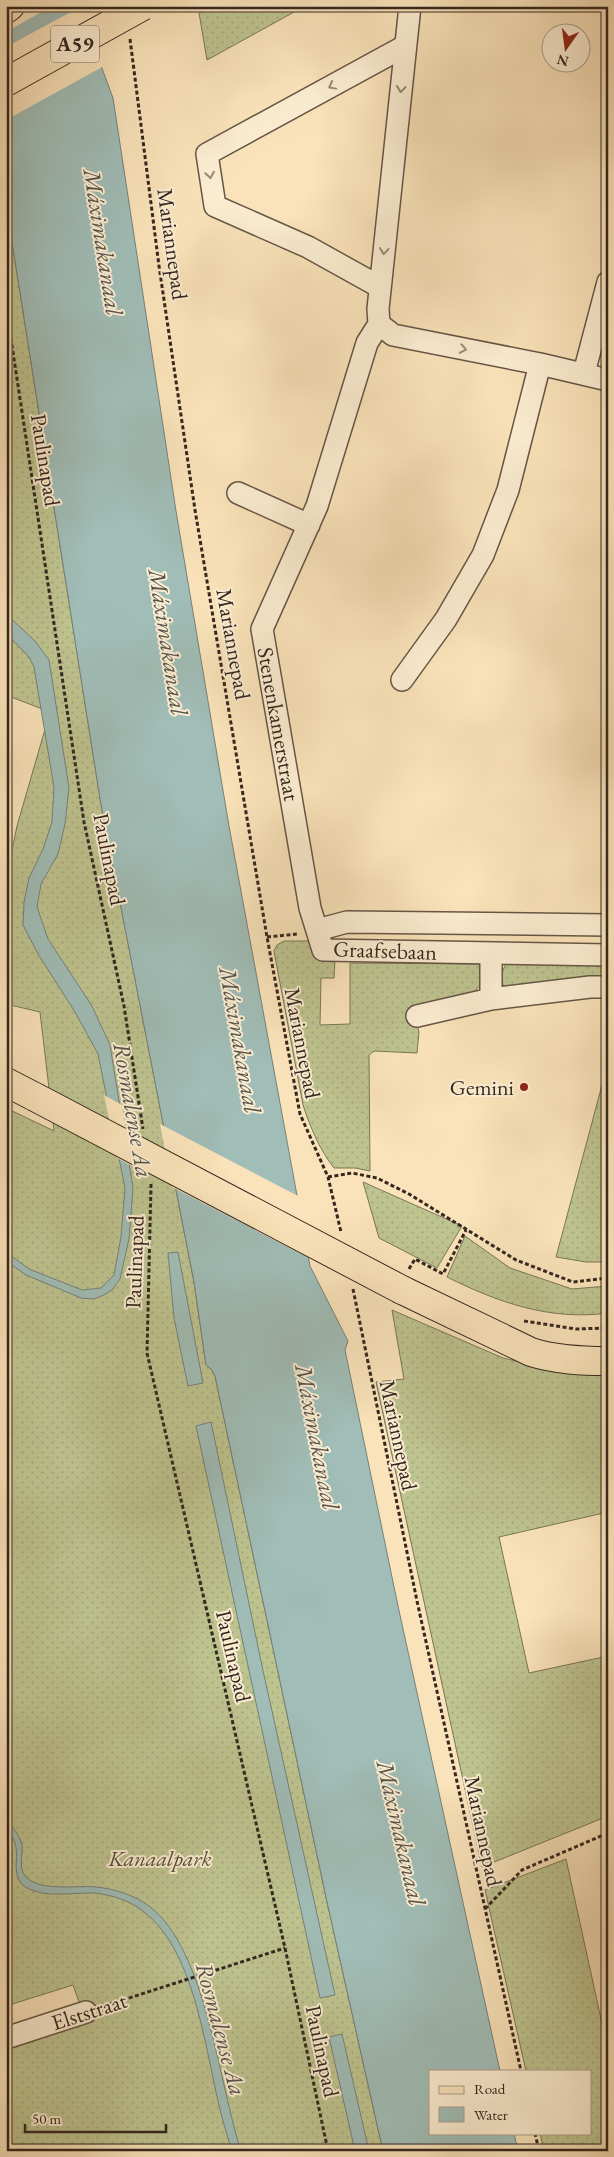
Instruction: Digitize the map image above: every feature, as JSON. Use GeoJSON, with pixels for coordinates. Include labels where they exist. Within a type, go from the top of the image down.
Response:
{"type":"FeatureCollection","features":[{"type":"Feature","properties":{"kind":"main road"},"geometry":{"type":"LineString","coordinates":[[6,8],[10,6]]}},
{"type":"Feature","properties":{"kind":"main road","name":"A59"},"geometry":{"type":"LineString","coordinates":[[6,82],[143,6]]}},
{"type":"Feature","properties":{"kind":"main road"},"geometry":{"type":"LineString","coordinates":[[6,1082],[407,1274],[481,1329],[514,1329],[578,1346],[608,1346]]}},
{"type":"Feature","properties":{"kind":"main road"},"geometry":{"type":"LineString","coordinates":[[514,1329],[531,1352],[547,1357],[608,1361]]}},
{"type":"Feature","properties":{"kind":"street"},"geometry":{"type":"LineString","coordinates":[[410,6],[380,287],[378,309],[380,324],[393,335],[584,373],[608,380]]}},
{"type":"Feature","properties":{"kind":"street"},"geometry":{"type":"LineString","coordinates":[[380,287],[308,247],[215,206],[207,154],[405,46]]}},
{"type":"Feature","properties":{"kind":"street"},"geometry":{"type":"LineString","coordinates":[[584,373],[608,282]]}},
{"type":"Feature","properties":{"kind":"street","name":"Stenenkamerstraat"},"geometry":{"type":"LineString","coordinates":[[317,930],[310,908],[262,628],[313,516],[367,343],[380,324]]}},
{"type":"Feature","properties":{"kind":"street"},"geometry":{"type":"LineString","coordinates":[[402,680],[446,619],[483,555],[508,490],[540,364]]}},
{"type":"Feature","properties":{"kind":"street"},"geometry":{"type":"LineString","coordinates":[[238,493],[313,516]]}},
{"type":"Feature","properties":{"kind":"street","name":"Graafsebaan"},"geometry":{"type":"LineString","coordinates":[[608,924],[347,922],[317,930],[323,950],[608,955]]}},
{"type":"Feature","properties":{"kind":"street"},"geometry":{"type":"LineString","coordinates":[[491,954],[491,999]]}},
{"type":"Feature","properties":{"kind":"street"},"geometry":{"type":"LineString","coordinates":[[417,1016],[491,999],[590,987],[608,987]]}},
{"type":"Feature","properties":{"kind":"street","name":"Elststraat"},"geometry":{"type":"LineString","coordinates":[[6,2038],[86,2012]]}},
{"type":"Feature","properties":{"kind":"path","name":"Mariannepad"},"geometry":{"type":"LineString","coordinates":[[130,35],[159,266],[195,510],[266,937],[300,1114],[328,1177],[342,1236]]}},
{"type":"Feature","properties":{"kind":"path","name":"Paulinapad"},"geometry":{"type":"LineString","coordinates":[[6,306],[84,822],[124,1006],[143,1133]]}},
{"type":"Feature","properties":{"kind":"path"},"geometry":{"type":"LineString","coordinates":[[266,937],[304,934],[317,930]]}},
{"type":"Feature","properties":{"kind":"path"},"geometry":{"type":"LineString","coordinates":[[328,1177],[352,1172],[377,1178],[409,1194],[516,1260],[573,1282],[608,1278]]}},
{"type":"Feature","properties":{"kind":"path","name":"Paulinapad"},"geometry":{"type":"LineString","coordinates":[[151,1182],[147,1353],[284,1948],[328,2151]]}},
{"type":"Feature","properties":{"kind":"path"},"geometry":{"type":"LineString","coordinates":[[407,1274],[415,1260],[443,1274],[466,1230]]}},
{"type":"Feature","properties":{"kind":"path","name":"Mariannepad"},"geometry":{"type":"LineString","coordinates":[[352,1284],[417,1601],[521,2070]]}},
{"type":"Feature","properties":{"kind":"path"},"geometry":{"type":"LineString","coordinates":[[514,1329],[608,1328]]}},
{"type":"Feature","properties":{"kind":"path"},"geometry":{"type":"LineString","coordinates":[[484,1910],[522,1870],[608,1833]]}},
{"type":"Feature","properties":{"kind":"path","name":"Elststraat"},"geometry":{"type":"LineString","coordinates":[[86,2012],[284,1948]]}},
{"type":"Feature","properties":{"kind":"path"},"geometry":{"type":"LineString","coordinates":[[535,2134],[539,2151]]}},
{"type":"Feature","properties":{"kind":"green space"},"geometry":{"type":"Polygon","coordinates":[[[212,6],[305,6],[207,60],[199,13],[212,6]]]}},
{"type":"Feature","properties":{"kind":"green space","name":"Kanaalpark"},"geometry":{"type":"Polygon","coordinates":[[[6,204],[101,804],[194,1282],[206,1365],[215,1376],[327,1902],[383,2151],[6,2151],[6,2049],[86,2021],[73,1985],[6,2006],[6,1108],[54,1131],[40,1012],[6,1004],[6,879],[17,826],[50,712],[6,695],[6,204]]]}},
{"type":"Feature","properties":{"kind":"green space"},"geometry":{"type":"Polygon","coordinates":[[[284,941],[309,941],[314,947],[335,959],[334,978],[321,978],[320,1025],[350,1024],[350,963],[481,964],[480,985],[474,992],[413,1009],[419,1032],[417,1053],[374,1051],[369,1055],[370,1171],[355,1168],[334,1168],[320,1146],[309,1122],[303,1105],[274,951],[277,945],[284,941]]]}},
{"type":"Feature","properties":{"kind":"green space"},"geometry":{"type":"Polygon","coordinates":[[[506,964],[608,965],[608,981],[506,988],[501,982],[501,974],[506,964]]]}},
{"type":"Feature","properties":{"kind":"green space"},"geometry":{"type":"Polygon","coordinates":[[[602,1085],[608,1088],[608,1262],[586,1262],[556,1257],[602,1085]]]}},
{"type":"Feature","properties":{"kind":"green space"},"geometry":{"type":"Polygon","coordinates":[[[363,1182],[462,1226],[437,1268],[379,1238],[363,1182]]]}},
{"type":"Feature","properties":{"kind":"green space"},"geometry":{"type":"Polygon","coordinates":[[[465,1236],[510,1268],[572,1289],[608,1286],[608,1313],[586,1315],[545,1312],[485,1294],[447,1277],[465,1236]]]}},
{"type":"Feature","properties":{"kind":"green space"},"geometry":{"type":"Polygon","coordinates":[[[392,1310],[503,1358],[546,1368],[608,1370],[608,1512],[499,1537],[529,1673],[608,1656],[608,1816],[482,1867],[376,1382],[404,1379],[392,1310]]]}},
{"type":"Feature","properties":{"kind":"green space"},"geometry":{"type":"Polygon","coordinates":[[[566,1859],[608,2051],[608,2151],[544,2151],[540,2134],[592,2134],[592,2070],[526,2070],[485,1890],[566,1859]]]}},
{"type":"Feature","properties":{"kind":"water","name":"Máximakanaal"},"geometry":{"type":"Polygon","coordinates":[[[6,6],[79,6],[113,98],[176,511],[229,826],[310,1266],[348,1341],[345,1350],[398,1606],[500,2070],[429,2070],[429,2134],[514,2134],[518,2151],[383,2151],[327,1902],[215,1376],[206,1365],[194,1282],[101,805],[6,204],[6,6]]]}},
{"type":"Feature","properties":{"kind":"water"},"geometry":{"type":"Polygon","coordinates":[[[6,614],[35,641],[49,660],[69,788],[65,824],[58,854],[41,884],[37,907],[48,939],[92,1006],[110,1045],[133,1188],[129,1239],[120,1279],[112,1290],[94,1299],[81,1298],[26,1275],[6,1261],[6,1252],[29,1269],[82,1290],[101,1288],[114,1275],[121,1237],[125,1188],[98,1054],[75,1012],[38,954],[23,925],[24,902],[29,878],[43,849],[52,822],[54,787],[34,667],[29,657],[6,633],[6,614]]]}},
{"type":"Feature","properties":{"kind":"water"},"geometry":{"type":"Polygon","coordinates":[[[178,1252],[203,1383],[188,1386],[174,1318],[168,1253],[178,1252]]]}},
{"type":"Feature","properties":{"kind":"water"},"geometry":{"type":"Polygon","coordinates":[[[211,1422],[262,1666],[335,1995],[320,1998],[196,1426],[211,1422]]]}},
{"type":"Feature","properties":{"kind":"water"},"geometry":{"type":"Polygon","coordinates":[[[6,1819],[21,1842],[22,1870],[32,1882],[40,1885],[60,1887],[96,1887],[124,1893],[149,1906],[168,1926],[184,1953],[197,1985],[208,2020],[241,2151],[232,2151],[219,2107],[193,1995],[173,1947],[160,1928],[139,1908],[115,1897],[95,1893],[43,1893],[25,1887],[17,1875],[16,1848],[6,1819]]]}},
{"type":"Feature","properties":{"kind":"water"},"geometry":{"type":"Polygon","coordinates":[[[342,2034],[369,2151],[355,2151],[329,2037],[342,2034]]]}},
{"type":"Feature","properties":{"kind":"pier"},"geometry":{"type":"Polygon","coordinates":[[[6,6],[52,6],[6,32],[6,6]]]}},
{"type":"Feature","properties":{"kind":"pier"},"geometry":{"type":"Polygon","coordinates":[[[82,6],[104,66],[6,120],[6,47],[82,6]]]}},
{"type":"Feature","properties":{"kind":"pier"},"geometry":{"type":"Polygon","coordinates":[[[104,1095],[122,1105],[132,1166],[117,1158],[104,1095]]]}},
{"type":"Feature","properties":{"kind":"pier"},"geometry":{"type":"Polygon","coordinates":[[[160,1124],[300,1197],[311,1259],[172,1187],[160,1124]]]}},
{"type":"Feature","properties":{"kind":"place","name":"Gemini"},"geometry":{"type":"Point","coordinates":[524,1087]}},
{"type":"Feature","properties":{"kind":"water label","name":"Rosmalense Aa"},"geometry":{"type":"Point","coordinates":[133,1110]}},
{"type":"Feature","properties":{"kind":"water label","name":"Rosmalense Aa"},"geometry":{"type":"Point","coordinates":[221,2029]}}]}
